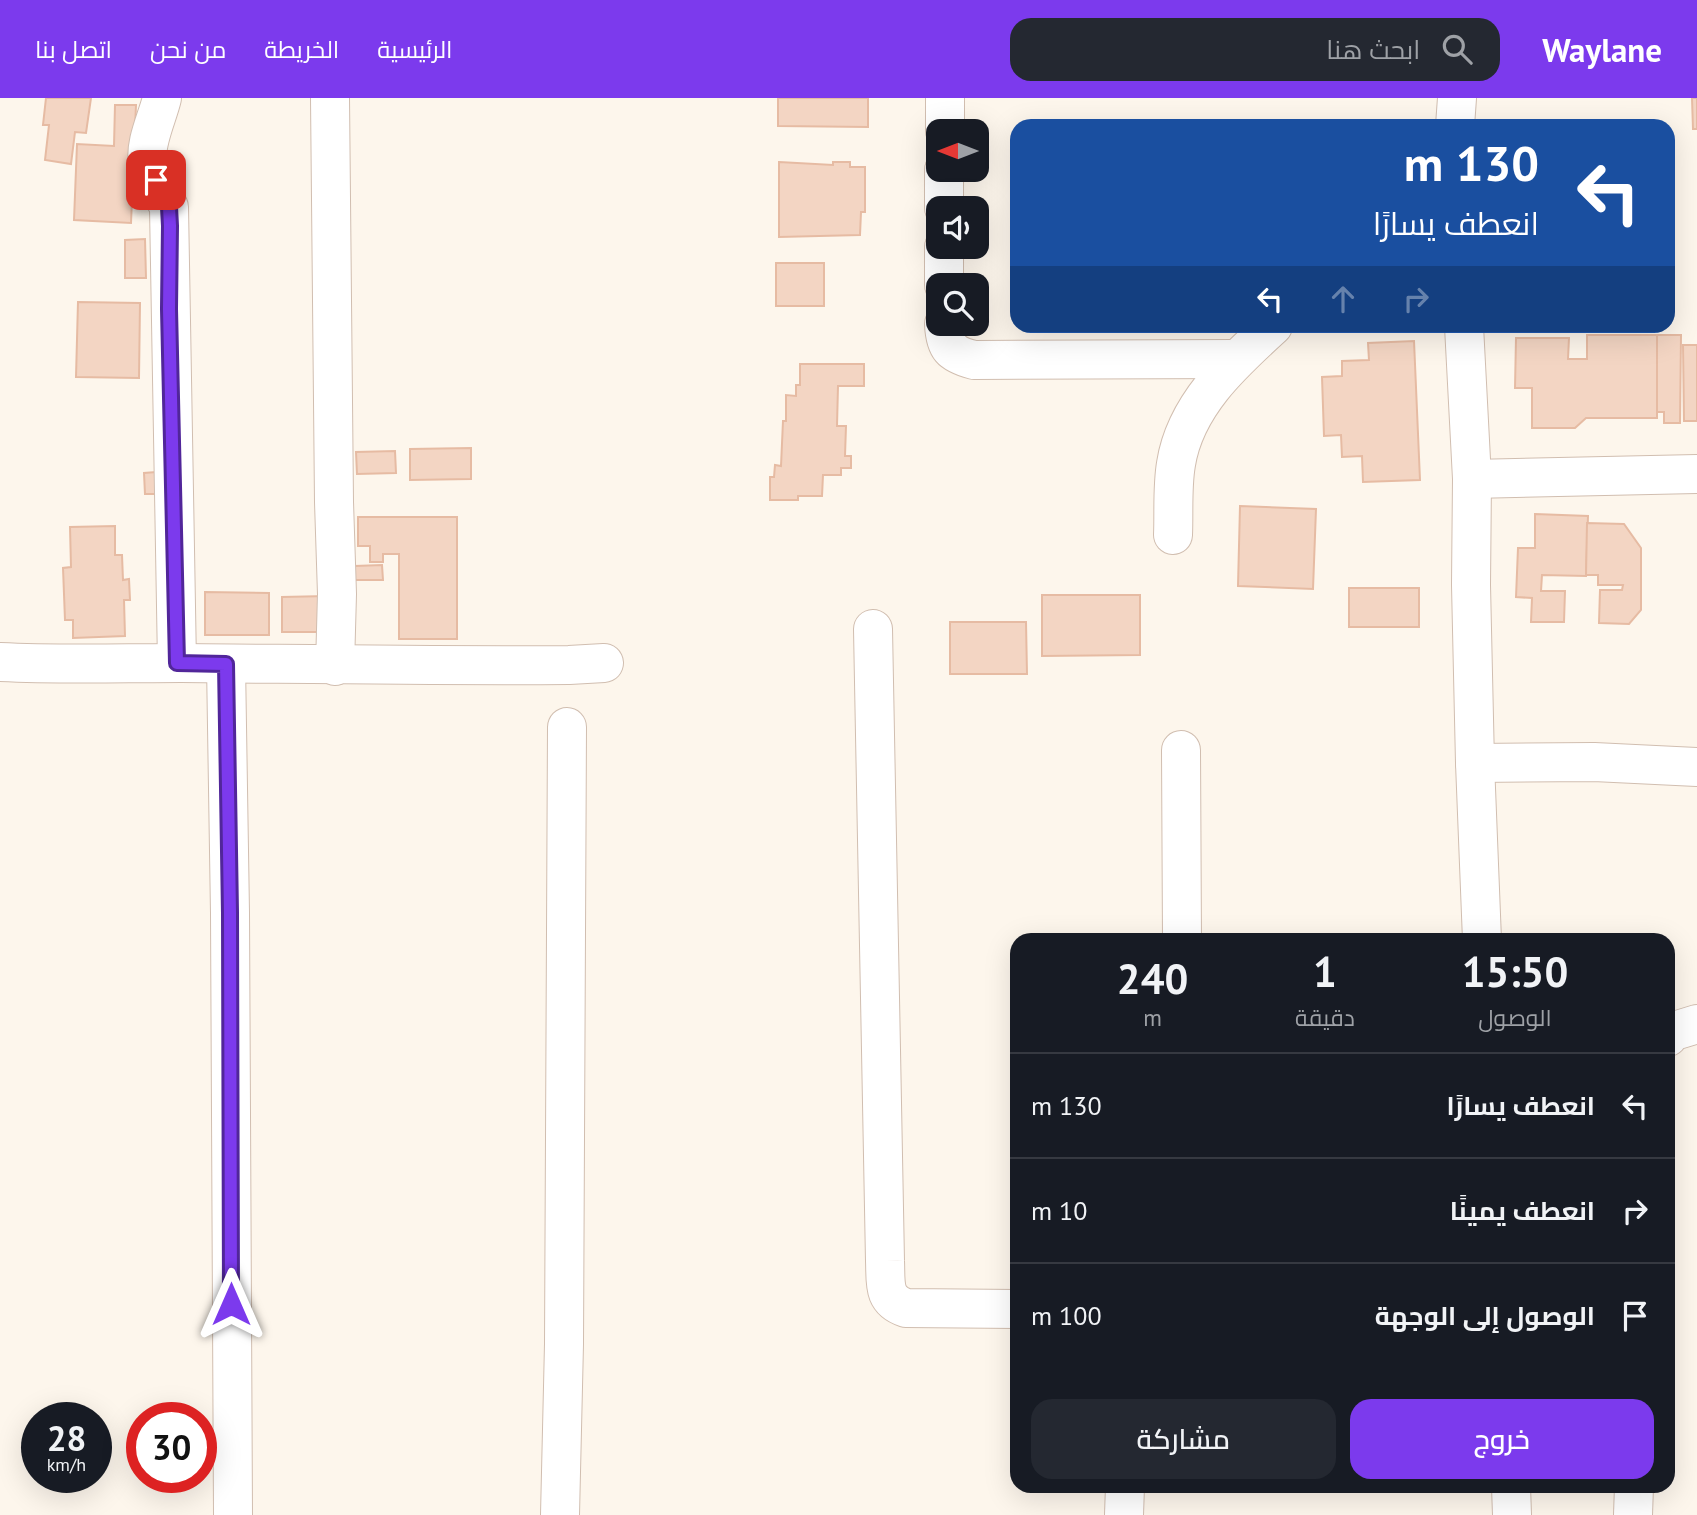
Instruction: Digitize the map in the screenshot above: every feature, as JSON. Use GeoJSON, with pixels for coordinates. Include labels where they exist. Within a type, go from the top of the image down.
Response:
{"type":"FeatureCollection","features":[{"type":"Feature","properties":{"kind":"street"},"geometry":{"type":"LineString","coordinates":[[162,98],[150,138],[147,160],[169,207],[177,663]]}},
{"type":"Feature","properties":{"kind":"street"},"geometry":{"type":"LineString","coordinates":[[330,98],[337,594],[335,666]]}},
{"type":"Feature","properties":{"kind":"street"},"geometry":{"type":"LineString","coordinates":[[945,98],[945,119]]}},
{"type":"Feature","properties":{"kind":"street"},"geometry":{"type":"LineString","coordinates":[[1456,119],[1457,98]]}},
{"type":"Feature","properties":{"kind":"street"},"geometry":{"type":"LineString","coordinates":[[1173,535],[1176,465],[1184,433],[1203,399],[1236,359],[1265,333]]}},
{"type":"Feature","properties":{"kind":"street"},"geometry":{"type":"LineString","coordinates":[[1464,333],[1472,479],[1471,585],[1482,933]]}},
{"type":"Feature","properties":{"kind":"street"},"geometry":{"type":"LineString","coordinates":[[946,336],[948,347],[958,356],[974,359],[1236,359]]}},
{"type":"Feature","properties":{"kind":"street"},"geometry":{"type":"LineString","coordinates":[[1472,479],[1697,474]]}},
{"type":"Feature","properties":{"kind":"street"},"geometry":{"type":"LineString","coordinates":[[873,629],[888,1295],[895,1304],[906,1308],[1010,1309]]}},
{"type":"Feature","properties":{"kind":"street"},"geometry":{"type":"LineString","coordinates":[[0,662],[335,666],[604,663]]}},
{"type":"Feature","properties":{"kind":"street"},"geometry":{"type":"LineString","coordinates":[[226,664],[233,1515]]}},
{"type":"Feature","properties":{"kind":"street"},"geometry":{"type":"LineString","coordinates":[[560,1515],[564,1344],[566,727]]}},
{"type":"Feature","properties":{"kind":"street"},"geometry":{"type":"LineString","coordinates":[[1181,750],[1182,933]]}},
{"type":"Feature","properties":{"kind":"street"},"geometry":{"type":"LineString","coordinates":[[1475,763],[1594,762],[1697,767]]}},
{"type":"Feature","properties":{"kind":"street"},"geometry":{"type":"LineString","coordinates":[[1675,1031],[1697,1024]]}},
{"type":"Feature","properties":{"kind":"street"},"geometry":{"type":"LineString","coordinates":[[1124,1515],[1125,1493]]}},
{"type":"Feature","properties":{"kind":"street"},"geometry":{"type":"LineString","coordinates":[[1511,1493],[1512,1515]]}},
{"type":"Feature","properties":{"kind":"street"},"geometry":{"type":"LineString","coordinates":[[1633,1515],[1634,1493]]}},
{"type":"Feature","properties":{"kind":"building"},"geometry":{"type":"Polygon","coordinates":[[[46,98],[91,98],[86,133],[75,132],[71,164],[45,160],[49,125],[43,125],[46,98]]]}},
{"type":"Feature","properties":{"kind":"building"},"geometry":{"type":"Polygon","coordinates":[[[778,98],[868,98],[868,127],[778,126],[778,98]]]}},
{"type":"Feature","properties":{"kind":"building"},"geometry":{"type":"Polygon","coordinates":[[[1692,98],[1697,98],[1697,129],[1693,129],[1692,98]]]}},
{"type":"Feature","properties":{"kind":"building"},"geometry":{"type":"Polygon","coordinates":[[[115,105],[136,105],[131,223],[74,220],[77,144],[114,146],[115,105]]]}},
{"type":"Feature","properties":{"kind":"building"},"geometry":{"type":"Polygon","coordinates":[[[779,162],[833,165],[833,162],[850,162],[850,167],[865,167],[865,212],[861,212],[860,235],[779,237],[779,162]]]}},
{"type":"Feature","properties":{"kind":"building"},"geometry":{"type":"Polygon","coordinates":[[[145,239],[146,278],[125,278],[125,240],[145,239]]]}},
{"type":"Feature","properties":{"kind":"building"},"geometry":{"type":"Polygon","coordinates":[[[776,263],[824,263],[824,306],[776,306],[776,263]]]}},
{"type":"Feature","properties":{"kind":"building"},"geometry":{"type":"Polygon","coordinates":[[[78,302],[140,303],[139,378],[76,377],[78,302]]]}},
{"type":"Feature","properties":{"kind":"building"},"geometry":{"type":"Polygon","coordinates":[[[1587,335],[1657,335],[1657,418],[1586,418],[1575,428],[1532,428],[1532,388],[1515,388],[1516,338],[1569,338],[1568,359],[1587,359],[1587,335]]]}},
{"type":"Feature","properties":{"kind":"building"},"geometry":{"type":"Polygon","coordinates":[[[1657,335],[1681,335],[1680,423],[1664,423],[1664,412],[1657,412],[1657,335]]]}},
{"type":"Feature","properties":{"kind":"building"},"geometry":{"type":"Polygon","coordinates":[[[1414,341],[1420,480],[1363,482],[1362,456],[1342,457],[1341,435],[1324,436],[1322,377],[1342,376],[1342,361],[1369,360],[1368,343],[1414,341]]]}},
{"type":"Feature","properties":{"kind":"building"},"geometry":{"type":"Polygon","coordinates":[[[1683,345],[1697,345],[1697,421],[1684,421],[1683,345]]]}},
{"type":"Feature","properties":{"kind":"building"},"geometry":{"type":"Polygon","coordinates":[[[800,364],[864,364],[864,386],[838,386],[837,426],[846,426],[845,456],[851,456],[851,468],[841,468],[841,475],[823,475],[822,496],[798,496],[798,500],[770,500],[770,477],[774,477],[775,465],[781,466],[786,395],[796,396],[796,385],[800,385],[800,364]]]}},
{"type":"Feature","properties":{"kind":"building"},"geometry":{"type":"Polygon","coordinates":[[[471,448],[471,479],[410,480],[410,449],[471,448]]]}},
{"type":"Feature","properties":{"kind":"building"},"geometry":{"type":"Polygon","coordinates":[[[395,451],[396,473],[357,474],[356,452],[395,451]]]}},
{"type":"Feature","properties":{"kind":"building"},"geometry":{"type":"Polygon","coordinates":[[[156,472],[157,494],[145,494],[144,473],[156,472]]]}},
{"type":"Feature","properties":{"kind":"building"},"geometry":{"type":"Polygon","coordinates":[[[1240,506],[1316,509],[1313,589],[1238,586],[1240,506]]]}},
{"type":"Feature","properties":{"kind":"building"},"geometry":{"type":"Polygon","coordinates":[[[1535,514],[1588,516],[1586,576],[1542,575],[1541,591],[1565,591],[1564,622],[1531,622],[1532,598],[1516,597],[1518,548],[1535,548],[1535,514]]]}},
{"type":"Feature","properties":{"kind":"building"},"geometry":{"type":"Polygon","coordinates":[[[358,517],[457,517],[457,639],[399,639],[399,554],[383,554],[383,562],[370,562],[370,546],[358,546],[358,517]]]}},
{"type":"Feature","properties":{"kind":"building"},"geometry":{"type":"Polygon","coordinates":[[[1587,523],[1624,524],[1641,548],[1641,610],[1629,624],[1599,623],[1600,590],[1622,590],[1623,585],[1598,585],[1598,575],[1586,575],[1587,523]]]}},
{"type":"Feature","properties":{"kind":"building"},"geometry":{"type":"Polygon","coordinates":[[[115,526],[115,555],[122,555],[123,580],[129,579],[130,600],[124,600],[125,636],[73,638],[73,620],[65,620],[63,568],[71,567],[70,527],[115,526]]]}},
{"type":"Feature","properties":{"kind":"building"},"geometry":{"type":"Polygon","coordinates":[[[382,565],[383,580],[355,580],[355,566],[382,565]]]}},
{"type":"Feature","properties":{"kind":"building"},"geometry":{"type":"Polygon","coordinates":[[[1349,588],[1419,588],[1419,627],[1349,627],[1349,588]]]}},
{"type":"Feature","properties":{"kind":"building"},"geometry":{"type":"Polygon","coordinates":[[[205,592],[269,593],[269,635],[205,635],[205,592]]]}},
{"type":"Feature","properties":{"kind":"building"},"geometry":{"type":"Polygon","coordinates":[[[1042,595],[1140,595],[1140,655],[1042,656],[1042,595]]]}},
{"type":"Feature","properties":{"kind":"building"},"geometry":{"type":"Polygon","coordinates":[[[327,596],[327,632],[282,632],[282,597],[327,596]]]}},
{"type":"Feature","properties":{"kind":"building"},"geometry":{"type":"Polygon","coordinates":[[[950,622],[1026,622],[1027,674],[950,674],[950,622]]]}},
{"type":"Feature","properties":{"kind":"route"},"geometry":{"type":"LineString","coordinates":[[156,180],[169,207],[170,226],[169,309],[177,663],[226,664],[231,1304]]}}]}
